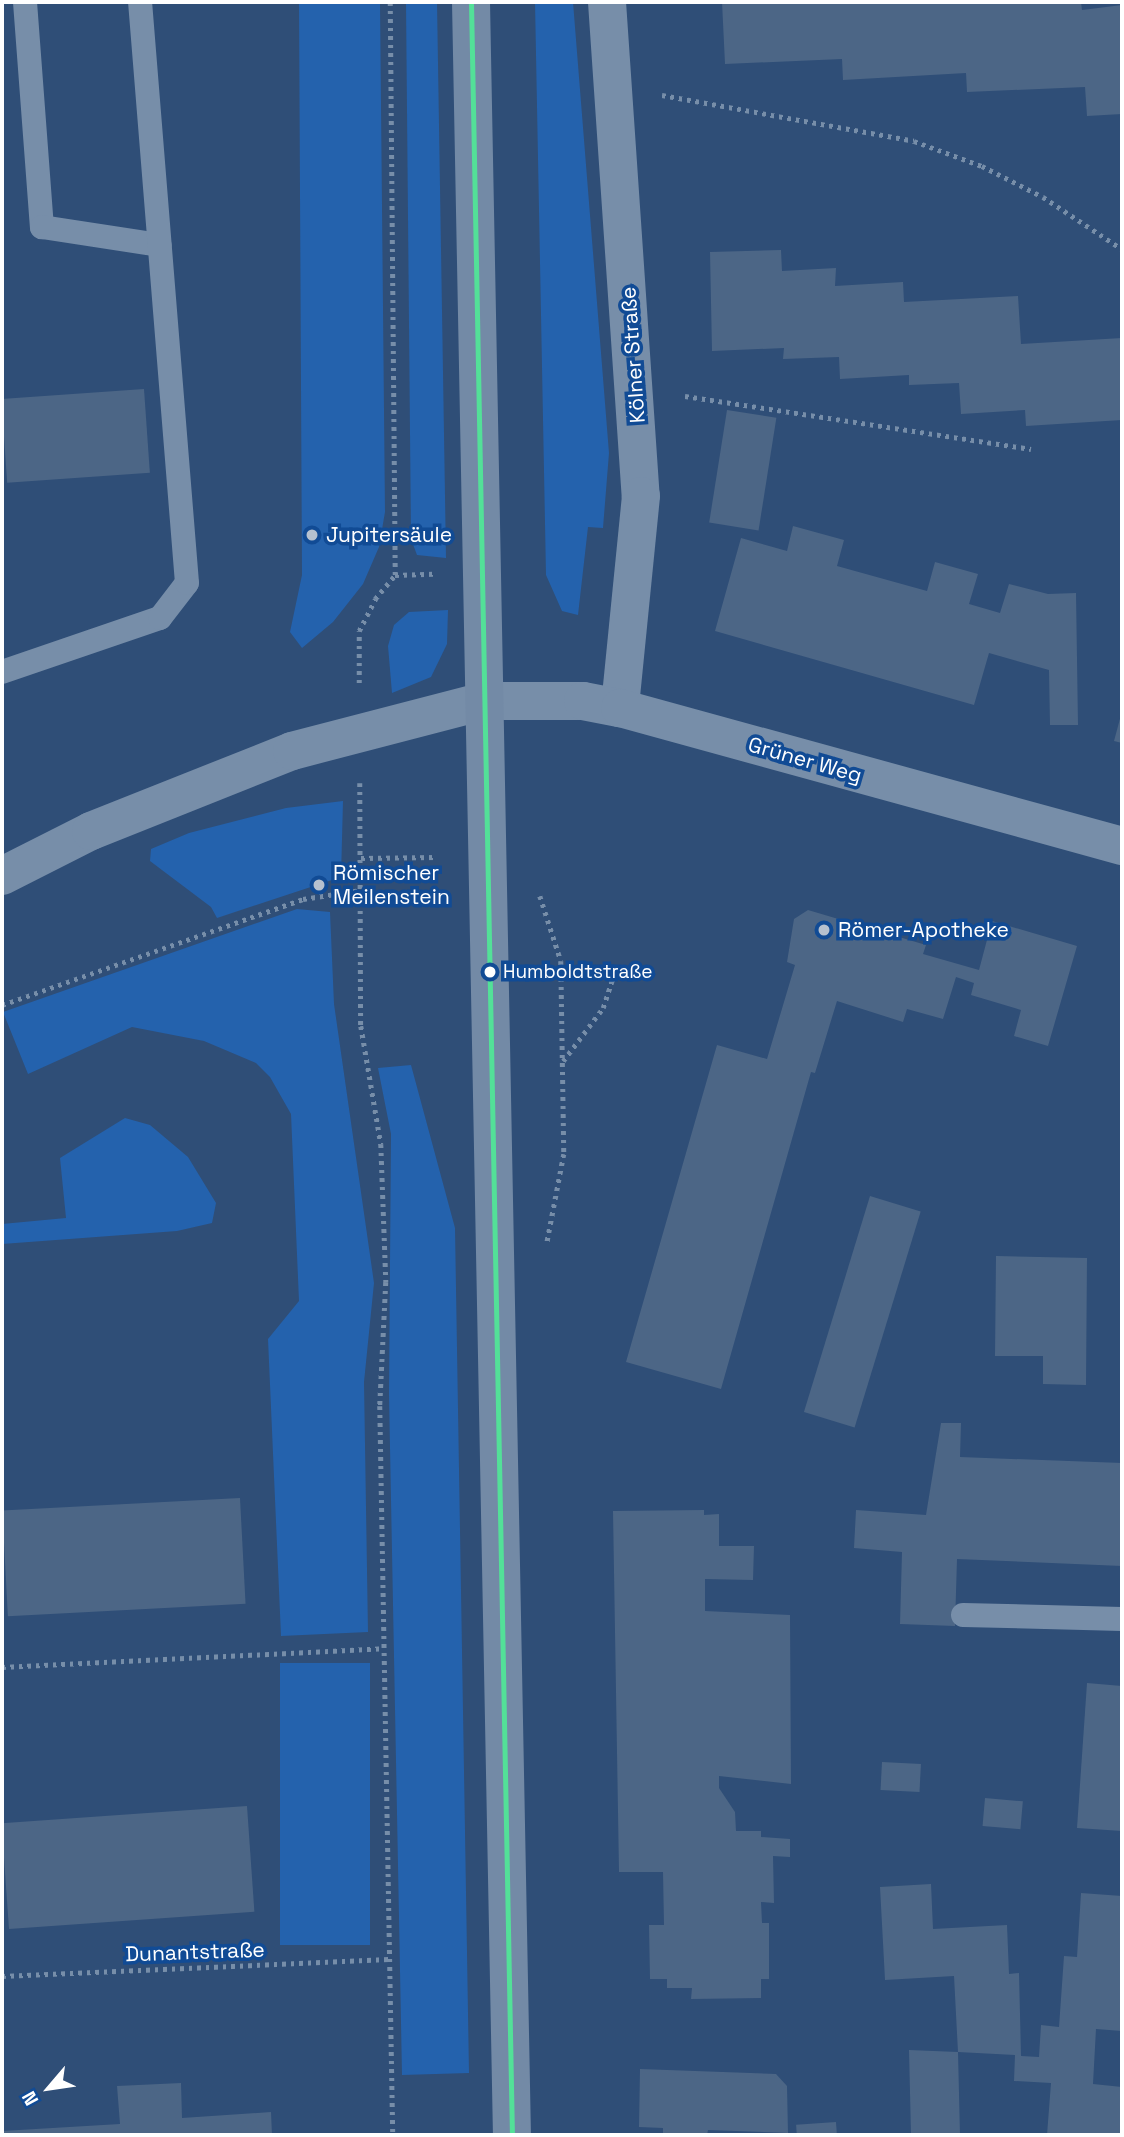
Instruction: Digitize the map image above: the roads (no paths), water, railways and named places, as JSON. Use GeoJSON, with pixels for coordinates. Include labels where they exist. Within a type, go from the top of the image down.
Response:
{"type":"FeatureCollection","features":[{"type":"Feature","properties":{"kind":"main road"},"geometry":{"type":"LineString","coordinates":[[471,2],[512,2135]]}},
{"type":"Feature","properties":{"kind":"street","name":"Kölner Straße"},"geometry":{"type":"LineString","coordinates":[[607,2],[636,388],[641,496],[620,708]]}},
{"type":"Feature","properties":{"kind":"street","name":"Grüner Weg"},"geometry":{"type":"LineString","coordinates":[[484,701],[583,701],[620,708],[1122,846]]}},
{"type":"Feature","properties":{"kind":"street"},"geometry":{"type":"LineString","coordinates":[[2,876],[91,831],[292,751],[359,730],[484,701]]}},
{"type":"Feature","properties":{"kind":"lane"},"geometry":{"type":"LineString","coordinates":[[25,2],[42,227],[160,245]]}},
{"type":"Feature","properties":{"kind":"lane"},"geometry":{"type":"LineString","coordinates":[[2,672],[160,618],[187,583],[141,2]]}},
{"type":"Feature","properties":{"kind":"lane"},"geometry":{"type":"LineString","coordinates":[[963,1615],[1122,1619]]}},
{"type":"Feature","properties":{"kind":"place","name":"Jupitersäule"},"geometry":{"type":"Point","coordinates":[312,535]}},
{"type":"Feature","properties":{"kind":"place","name":"Römischer Meilenstein"},"geometry":{"type":"Point","coordinates":[319,885]}},
{"type":"Feature","properties":{"kind":"place","name":"Römer-Apotheke"},"geometry":{"type":"Point","coordinates":[824,930]}},
{"type":"Feature","properties":{"kind":"place","name":"Humboldtstraße"},"geometry":{"type":"Point","coordinates":[490,972]}}]}
